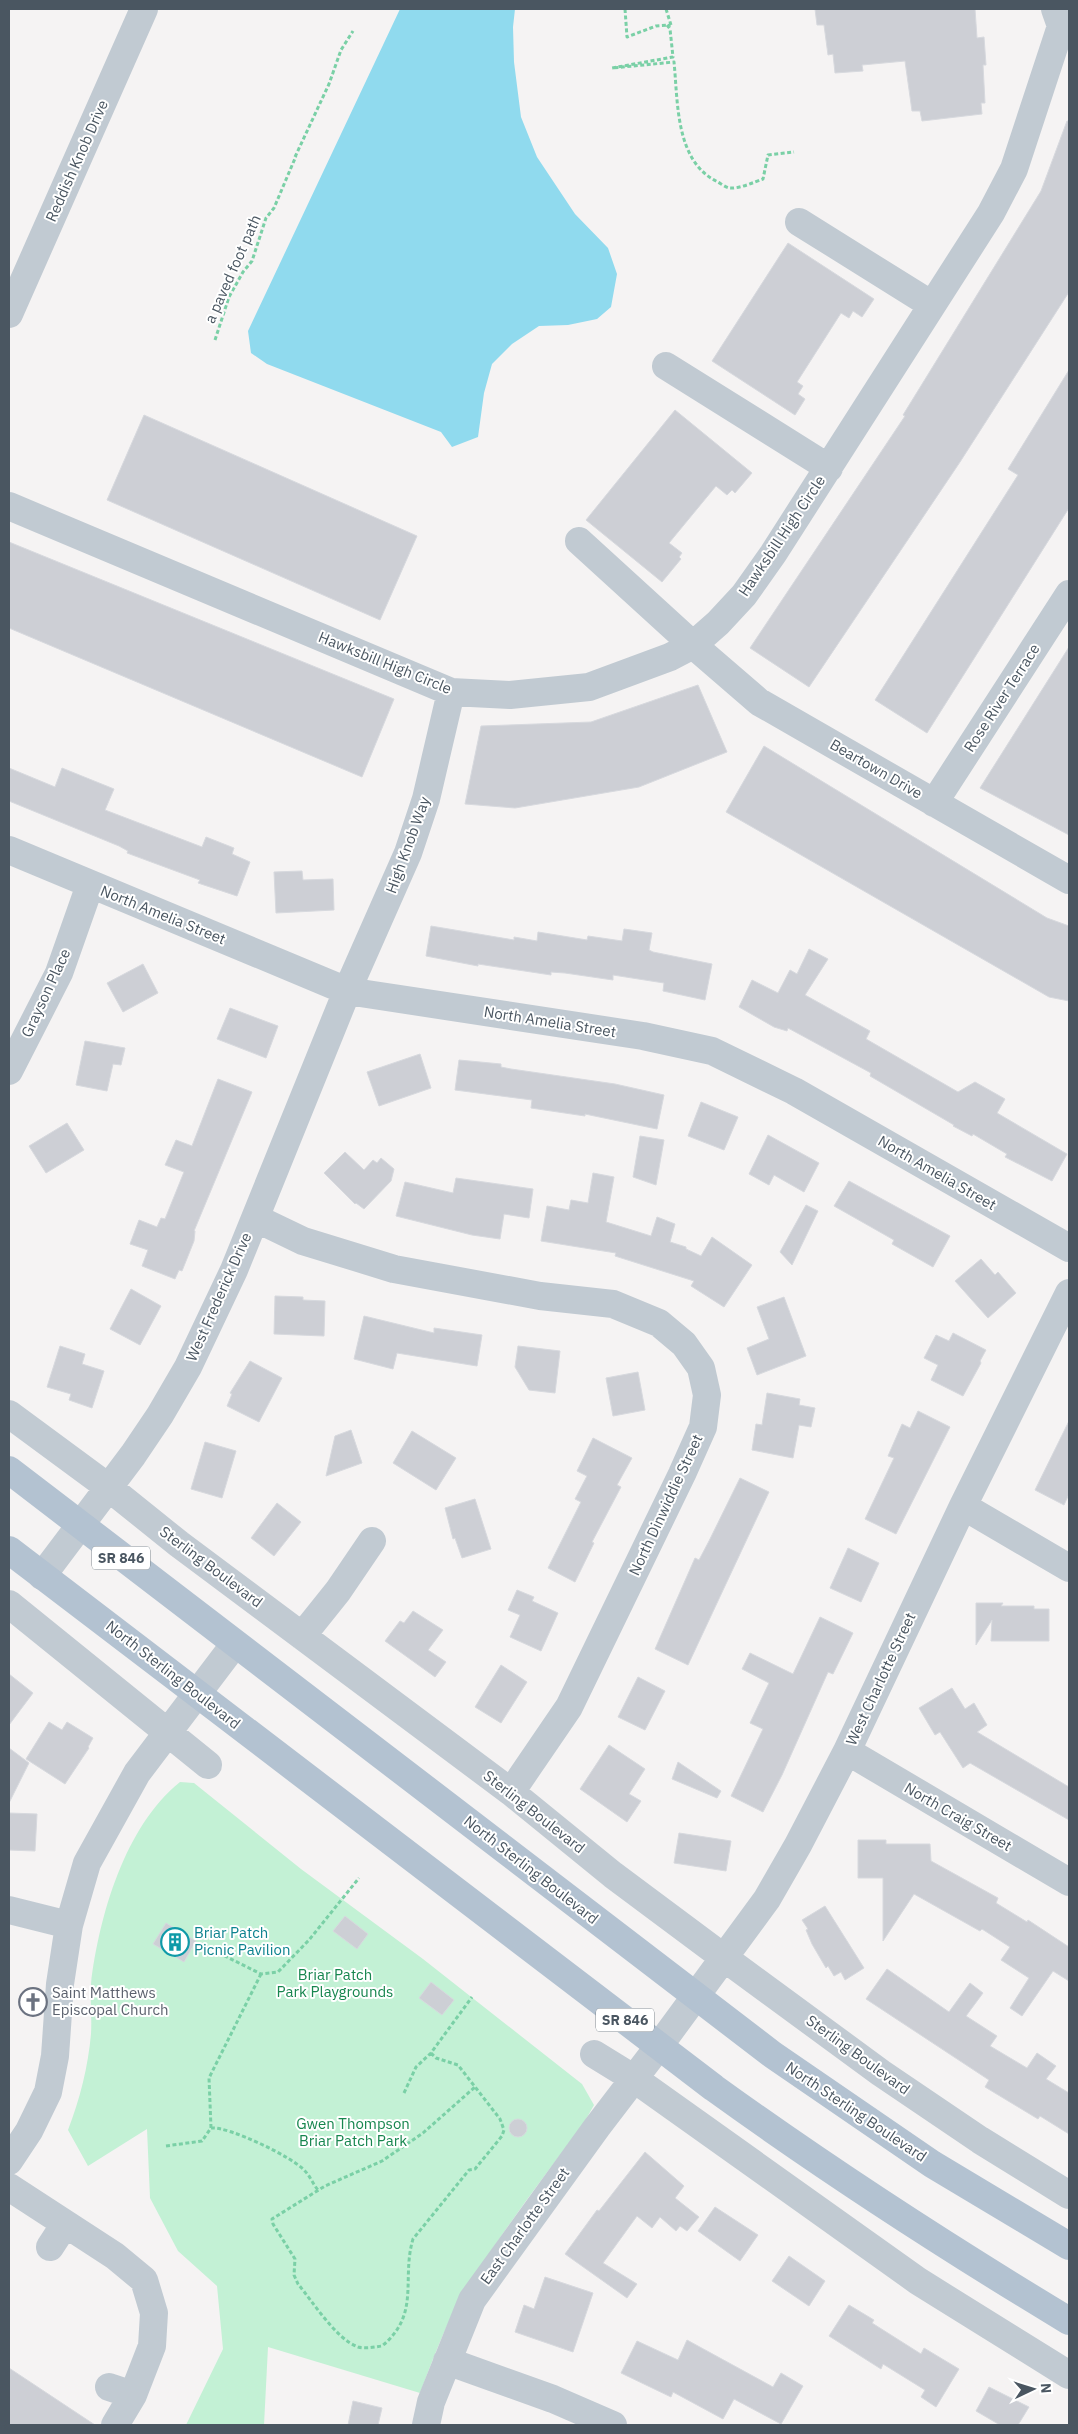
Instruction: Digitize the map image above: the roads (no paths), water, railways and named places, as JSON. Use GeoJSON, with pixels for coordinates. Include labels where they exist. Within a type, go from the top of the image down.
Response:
{"type":"FeatureCollection","features":[{"type":"Feature","properties":{"kind":"main road","name":"North Sterling Boulevard"},"geometry":{"type":"LineString","coordinates":[[9,1470],[234,1645],[485,1834],[694,1996],[833,2097],[932,2164],[1069,2246]]}},
{"type":"Feature","properties":{"kind":"main road","name":"North Sterling Boulevard"},"geometry":{"type":"LineString","coordinates":[[9,1550],[714,2088],[808,2155],[888,2208],[1069,2321]]}},
{"type":"Feature","properties":{"kind":"street","name":"Reddish Knob Drive"},"geometry":{"type":"LineString","coordinates":[[9,314],[144,9]]}},
{"type":"Feature","properties":{"kind":"street","name":"Hawksbill High Circle"},"geometry":{"type":"LineString","coordinates":[[9,506],[451,692],[510,695],[589,687],[670,656],[693,645],[718,623],[744,595],[773,554],[991,213],[1014,169],[1062,20]]}},
{"type":"Feature","properties":{"kind":"street"},"geometry":{"type":"LineString","coordinates":[[799,222],[932,305]]}},
{"type":"Feature","properties":{"kind":"street"},"geometry":{"type":"LineString","coordinates":[[666,366],[828,468]]}},
{"type":"Feature","properties":{"kind":"street","name":"Beartown Drive"},"geometry":{"type":"LineString","coordinates":[[579,541],[693,645],[760,702],[1069,880]]}},
{"type":"Feature","properties":{"kind":"street","name":"Rose River Terrace"},"geometry":{"type":"LineString","coordinates":[[934,803],[1069,594]]}},
{"type":"Feature","properties":{"kind":"street","name":"High Knob Way"},"geometry":{"type":"LineString","coordinates":[[347,992],[408,853],[426,799],[451,692]]}},
{"type":"Feature","properties":{"kind":"street","name":"North Amelia Street"},"geometry":{"type":"LineString","coordinates":[[9,850],[347,992],[643,1036],[712,1051],[794,1091],[1069,1248]]}},
{"type":"Feature","properties":{"kind":"street","name":"Grayson Place"},"geometry":{"type":"LineString","coordinates":[[9,1071],[59,973],[90,885]]}},
{"type":"Feature","properties":{"kind":"street","name":"West Frederick Drive"},"geometry":{"type":"LineString","coordinates":[[42,1576],[149,1430],[188,1367],[230,1278],[347,992]]}},
{"type":"Feature","properties":{"kind":"street","name":"North Dinwiddie Street"},"geometry":{"type":"LineString","coordinates":[[255,1218],[303,1241],[394,1269],[540,1296],[613,1304],[659,1323],[684,1344],[701,1368],[707,1395],[703,1427],[682,1474],[569,1707],[510,1792]]}},
{"type":"Feature","properties":{"kind":"street","name":"West Charlotte Street"},"geometry":{"type":"LineString","coordinates":[[659,2046],[767,1899],[798,1846],[847,1751],[963,1506],[1069,1293]]}},
{"type":"Feature","properties":{"kind":"street","name":"Sterling Boulevard"},"geometry":{"type":"LineString","coordinates":[[9,1414],[510,1792],[613,1875],[723,1957],[881,2073],[971,2135],[1069,2195]]}},
{"type":"Feature","properties":{"kind":"street"},"geometry":{"type":"LineString","coordinates":[[963,1506],[1069,1568]]}},
{"type":"Feature","properties":{"kind":"street"},"geometry":{"type":"LineString","coordinates":[[302,1636],[338,1591],[372,1541]]}},
{"type":"Feature","properties":{"kind":"street"},"geometry":{"type":"LineString","coordinates":[[9,1604],[208,1765]]}},
{"type":"Feature","properties":{"kind":"street"},"geometry":{"type":"LineString","coordinates":[[9,2161],[29,2131],[48,2092],[56,2056],[60,1976],[69,1925],[87,1863],[137,1773],[234,1645]]}},
{"type":"Feature","properties":{"kind":"street","name":"North Craig Street"},"geometry":{"type":"LineString","coordinates":[[847,1751],[1069,1882]]}},
{"type":"Feature","properties":{"kind":"street"},"geometry":{"type":"LineString","coordinates":[[9,1910],[69,1925]]}},
{"type":"Feature","properties":{"kind":"street","name":"East Charlotte Street"},"geometry":{"type":"LineString","coordinates":[[426,2425],[431,2402],[472,2300],[633,2078],[659,2046]]}},
{"type":"Feature","properties":{"kind":"street"},"geometry":{"type":"LineString","coordinates":[[594,2054],[633,2078],[918,2281],[1069,2375]]}},
{"type":"Feature","properties":{"kind":"street"},"geometry":{"type":"LineString","coordinates":[[9,2187],[102,2248],[144,2280],[154,2312],[145,2327],[152,2346],[121,2391],[115,2425]]}},
{"type":"Feature","properties":{"kind":"street"},"geometry":{"type":"LineString","coordinates":[[50,2247],[65,2224]]}},
{"type":"Feature","properties":{"kind":"street"},"geometry":{"type":"LineString","coordinates":[[447,2361],[553,2399],[613,2425]]}},
{"type":"Feature","properties":{"kind":"water"},"geometry":{"type":"Polygon","coordinates":[[[400,9],[515,9],[513,27],[514,62],[521,117],[537,157],[575,214],[608,248],[617,274],[611,307],[597,319],[568,325],[539,326],[512,344],[492,364],[484,393],[478,437],[452,447],[441,432],[267,364],[251,353],[248,331],[400,9]]]}},
{"type":"Feature","properties":{"kind":"place","name":"Briar Patch Picnic Pavilion"},"geometry":{"type":"Point","coordinates":[175,1942]}},
{"type":"Feature","properties":{"kind":"place","name":"Saint Matthews Episcopal Church"},"geometry":{"type":"Point","coordinates":[33,2002]}},
{"type":"Feature","properties":{"kind":"park label","name":"Briar Patch Park Playgrounds"},"geometry":{"type":"Point","coordinates":[335,1984]}},
{"type":"Feature","properties":{"kind":"park label","name":"Gwen Thompson Briar Patch Park"},"geometry":{"type":"Point","coordinates":[353,2132]}}]}
